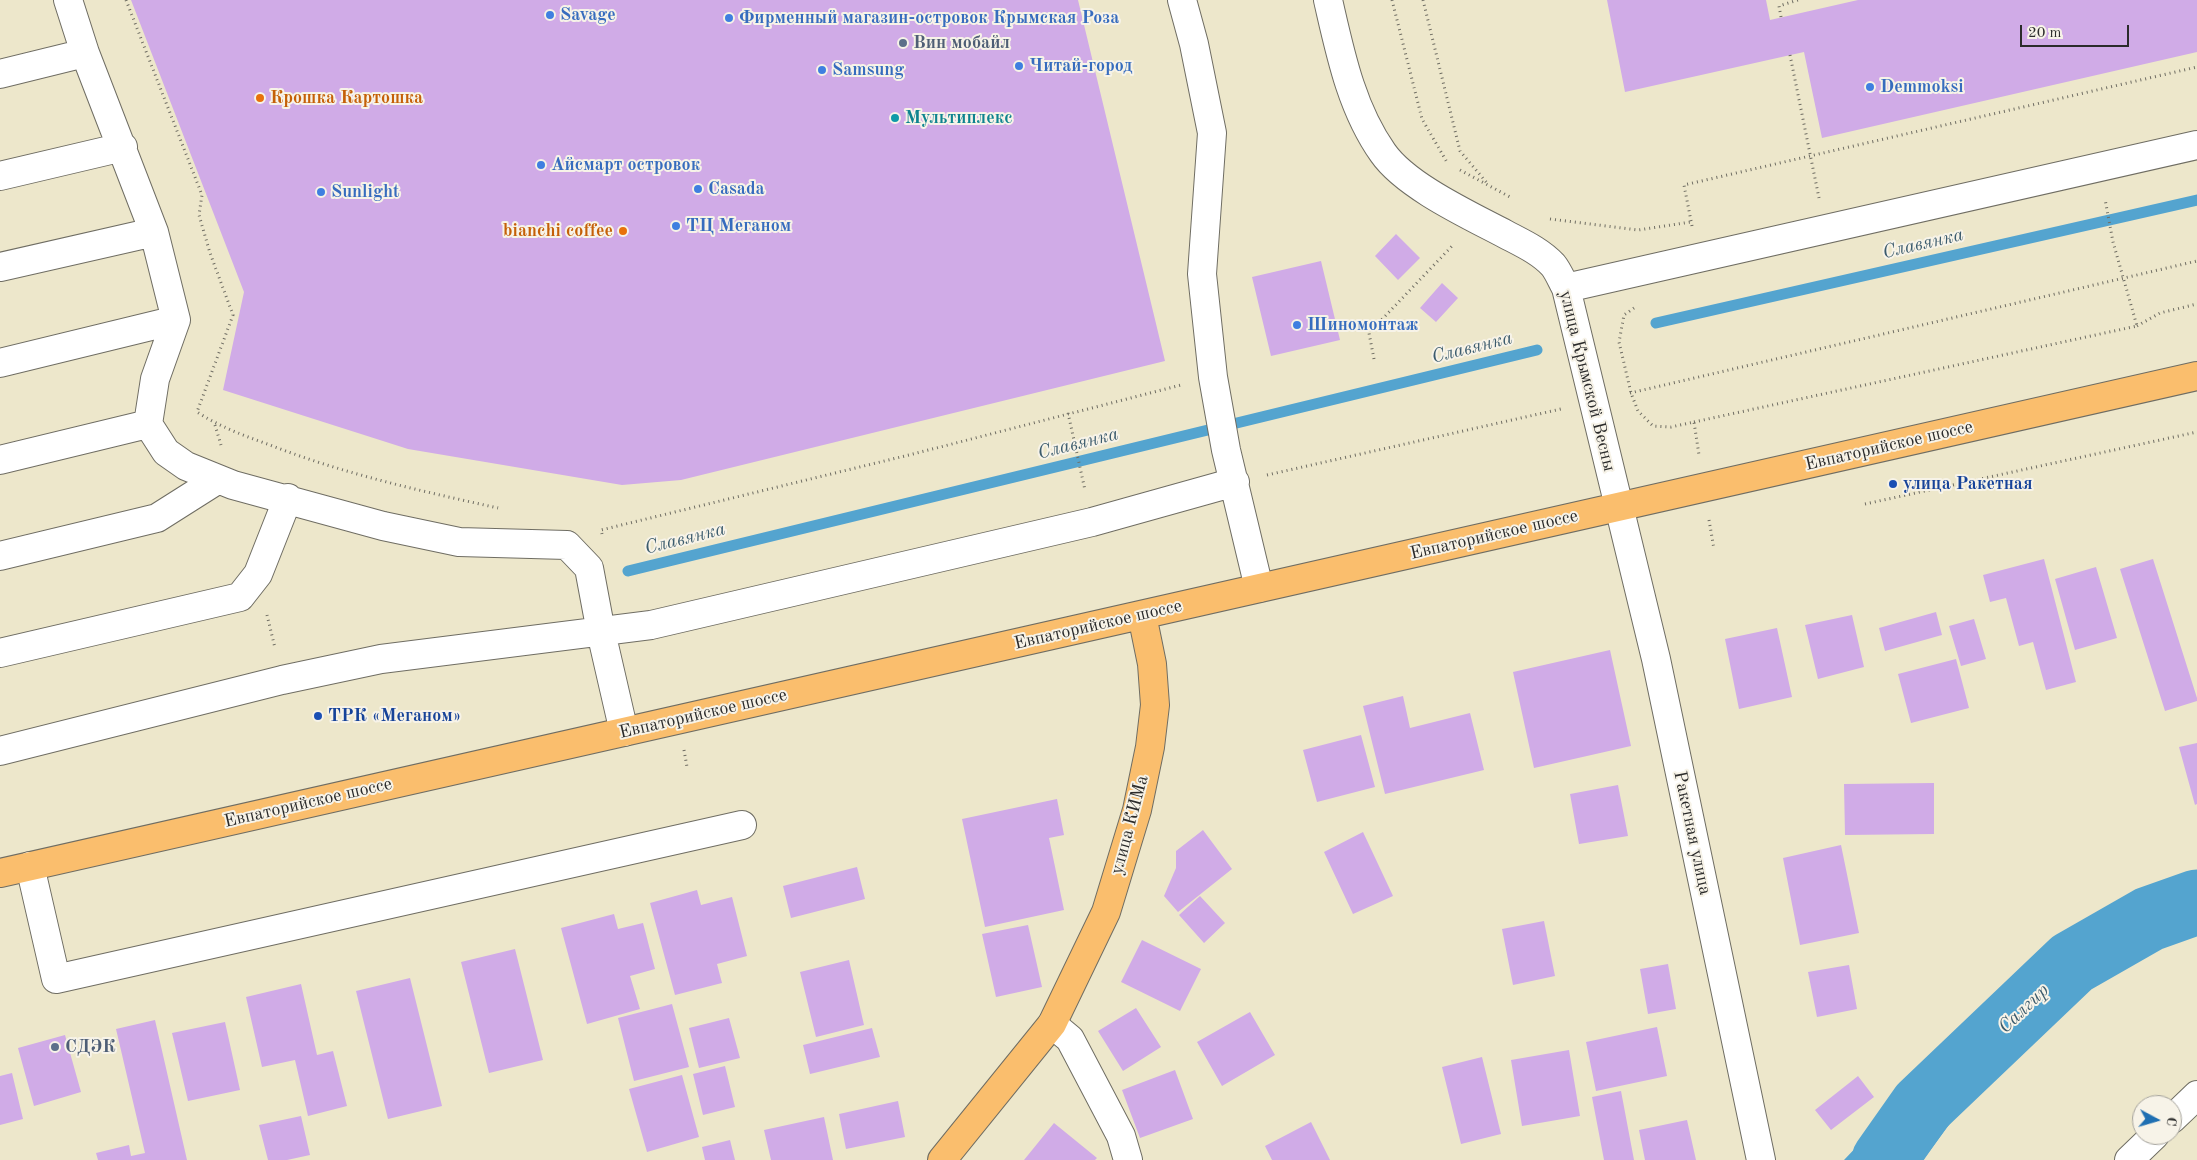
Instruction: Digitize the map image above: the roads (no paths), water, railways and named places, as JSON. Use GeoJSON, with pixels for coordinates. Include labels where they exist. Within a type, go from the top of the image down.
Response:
{"type":"FeatureCollection","features":[{"type":"Feature","properties":{"kind":"main road","name":"Евпаторийское шоссе"},"geometry":{"type":"LineString","coordinates":[[0,873],[2197,376]]}},
{"type":"Feature","properties":{"kind":"main road","name":"улица КИМа"},"geometry":{"type":"LineString","coordinates":[[942,1160],[1052,1024],[1106,912],[1137,810],[1150,747],[1155,705],[1152,664],[1142,615]]}},
{"type":"Feature","properties":{"kind":"street"},"geometry":{"type":"LineString","coordinates":[[68,0],[85,53],[123,147],[154,232],[176,320],[155,379],[148,424],[166,452],[186,466],[217,480],[288,498],[383,526],[459,542],[567,545],[589,568],[601,632],[624,732]]}},
{"type":"Feature","properties":{"kind":"street"},"geometry":{"type":"LineString","coordinates":[[1182,0],[1194,44],[1212,133],[1202,274],[1213,377],[1226,450],[1259,588]]}},
{"type":"Feature","properties":{"kind":"street","name":"улица Крымской Весны"},"geometry":{"type":"LineString","coordinates":[[1328,0],[1341,57],[1362,116],[1384,154],[1411,180],[1471,216],[1534,249],[1554,266],[1566,288],[1618,507]]}},
{"type":"Feature","properties":{"kind":"street"},"geometry":{"type":"LineString","coordinates":[[0,74],[85,53]]}},
{"type":"Feature","properties":{"kind":"street"},"geometry":{"type":"LineString","coordinates":[[1566,288],[2197,145]]}},
{"type":"Feature","properties":{"kind":"street"},"geometry":{"type":"LineString","coordinates":[[0,176],[123,147]]}},
{"type":"Feature","properties":{"kind":"street"},"geometry":{"type":"LineString","coordinates":[[0,267],[154,232]]}},
{"type":"Feature","properties":{"kind":"street"},"geometry":{"type":"LineString","coordinates":[[0,362],[176,320]]}},
{"type":"Feature","properties":{"kind":"street"},"geometry":{"type":"LineString","coordinates":[[0,460],[148,424]]}},
{"type":"Feature","properties":{"kind":"street"},"geometry":{"type":"LineString","coordinates":[[0,556],[157,518],[217,480]]}},
{"type":"Feature","properties":{"kind":"street"},"geometry":{"type":"LineString","coordinates":[[0,751],[282,680],[381,659],[651,625],[1092,522],[1235,482]]}},
{"type":"Feature","properties":{"kind":"street"},"geometry":{"type":"LineString","coordinates":[[0,653],[240,597],[258,574],[288,498]]}},
{"type":"Feature","properties":{"kind":"street","name":"Ракетная улица"},"geometry":{"type":"LineString","coordinates":[[1618,507],[1656,659],[1758,1159]]}},
{"type":"Feature","properties":{"kind":"street"},"geometry":{"type":"LineString","coordinates":[[30,866],[56,979],[742,825]]}},
{"type":"Feature","properties":{"kind":"street"},"geometry":{"type":"LineString","coordinates":[[1052,1024],[1070,1039],[1121,1136],[1128,1160]]}},
{"type":"Feature","properties":{"kind":"street"},"geometry":{"type":"LineString","coordinates":[[2182,1109],[2197,1094]]}},
{"type":"Feature","properties":{"kind":"street"},"geometry":{"type":"LineString","coordinates":[[2129,1160],[2145,1145]]}},
{"type":"Feature","properties":{"kind":"water"},"geometry":{"type":"Polygon","coordinates":[[[2022,973],[2027,1034],[1960,1110],[1923,1160],[1844,1160],[2022,973]]]}},
{"type":"Feature","properties":{"kind":"waterway","name":"Славянка"},"geometry":{"type":"LineString","coordinates":[[1656,323],[2197,200]]}},
{"type":"Feature","properties":{"kind":"waterway","name":"Славянка"},"geometry":{"type":"LineString","coordinates":[[628,571],[1537,350]]}},
{"type":"Feature","properties":{"kind":"waterway","name":"Салгир"},"geometry":{"type":"LineString","coordinates":[[1884,1160],[1922,1106],[2072,963],[2149,919],[2197,902]]}},
{"type":"Feature","properties":{"kind":"place","name":"Savage"},"geometry":{"type":"Point","coordinates":[550,15]}},
{"type":"Feature","properties":{"kind":"place","name":"Фирменный магазин-островок Крымская Роза"},"geometry":{"type":"Point","coordinates":[729,18]}},
{"type":"Feature","properties":{"kind":"place","name":"Вин мобайл"},"geometry":{"type":"Point","coordinates":[903,43]}},
{"type":"Feature","properties":{"kind":"place","name":"Читай-город"},"geometry":{"type":"Point","coordinates":[1019,66]}},
{"type":"Feature","properties":{"kind":"place","name":"Samsung"},"geometry":{"type":"Point","coordinates":[822,70]}},
{"type":"Feature","properties":{"kind":"place","name":"Demmoksi"},"geometry":{"type":"Point","coordinates":[1870,87]}},
{"type":"Feature","properties":{"kind":"place","name":"Крошка Картошка"},"geometry":{"type":"Point","coordinates":[260,98]}},
{"type":"Feature","properties":{"kind":"place","name":"Мультиплекс"},"geometry":{"type":"Point","coordinates":[895,118]}},
{"type":"Feature","properties":{"kind":"place","name":"Айсмарт островок"},"geometry":{"type":"Point","coordinates":[541,165]}},
{"type":"Feature","properties":{"kind":"place","name":"Casada"},"geometry":{"type":"Point","coordinates":[698,189]}},
{"type":"Feature","properties":{"kind":"place","name":"Sunlight"},"geometry":{"type":"Point","coordinates":[321,192]}},
{"type":"Feature","properties":{"kind":"place","name":"ТЦ Меганом"},"geometry":{"type":"Point","coordinates":[676,226]}},
{"type":"Feature","properties":{"kind":"place","name":"bianchi coffee"},"geometry":{"type":"Point","coordinates":[623,231]}},
{"type":"Feature","properties":{"kind":"place","name":"Шиномонтаж"},"geometry":{"type":"Point","coordinates":[1297,325]}},
{"type":"Feature","properties":{"kind":"place","name":"улица Ракетная"},"geometry":{"type":"Point","coordinates":[1893,484]}},
{"type":"Feature","properties":{"kind":"place","name":"ТРК «Меганом»"},"geometry":{"type":"Point","coordinates":[318,716]}},
{"type":"Feature","properties":{"kind":"place","name":"СДЭК"},"geometry":{"type":"Point","coordinates":[55,1047]}}]}
